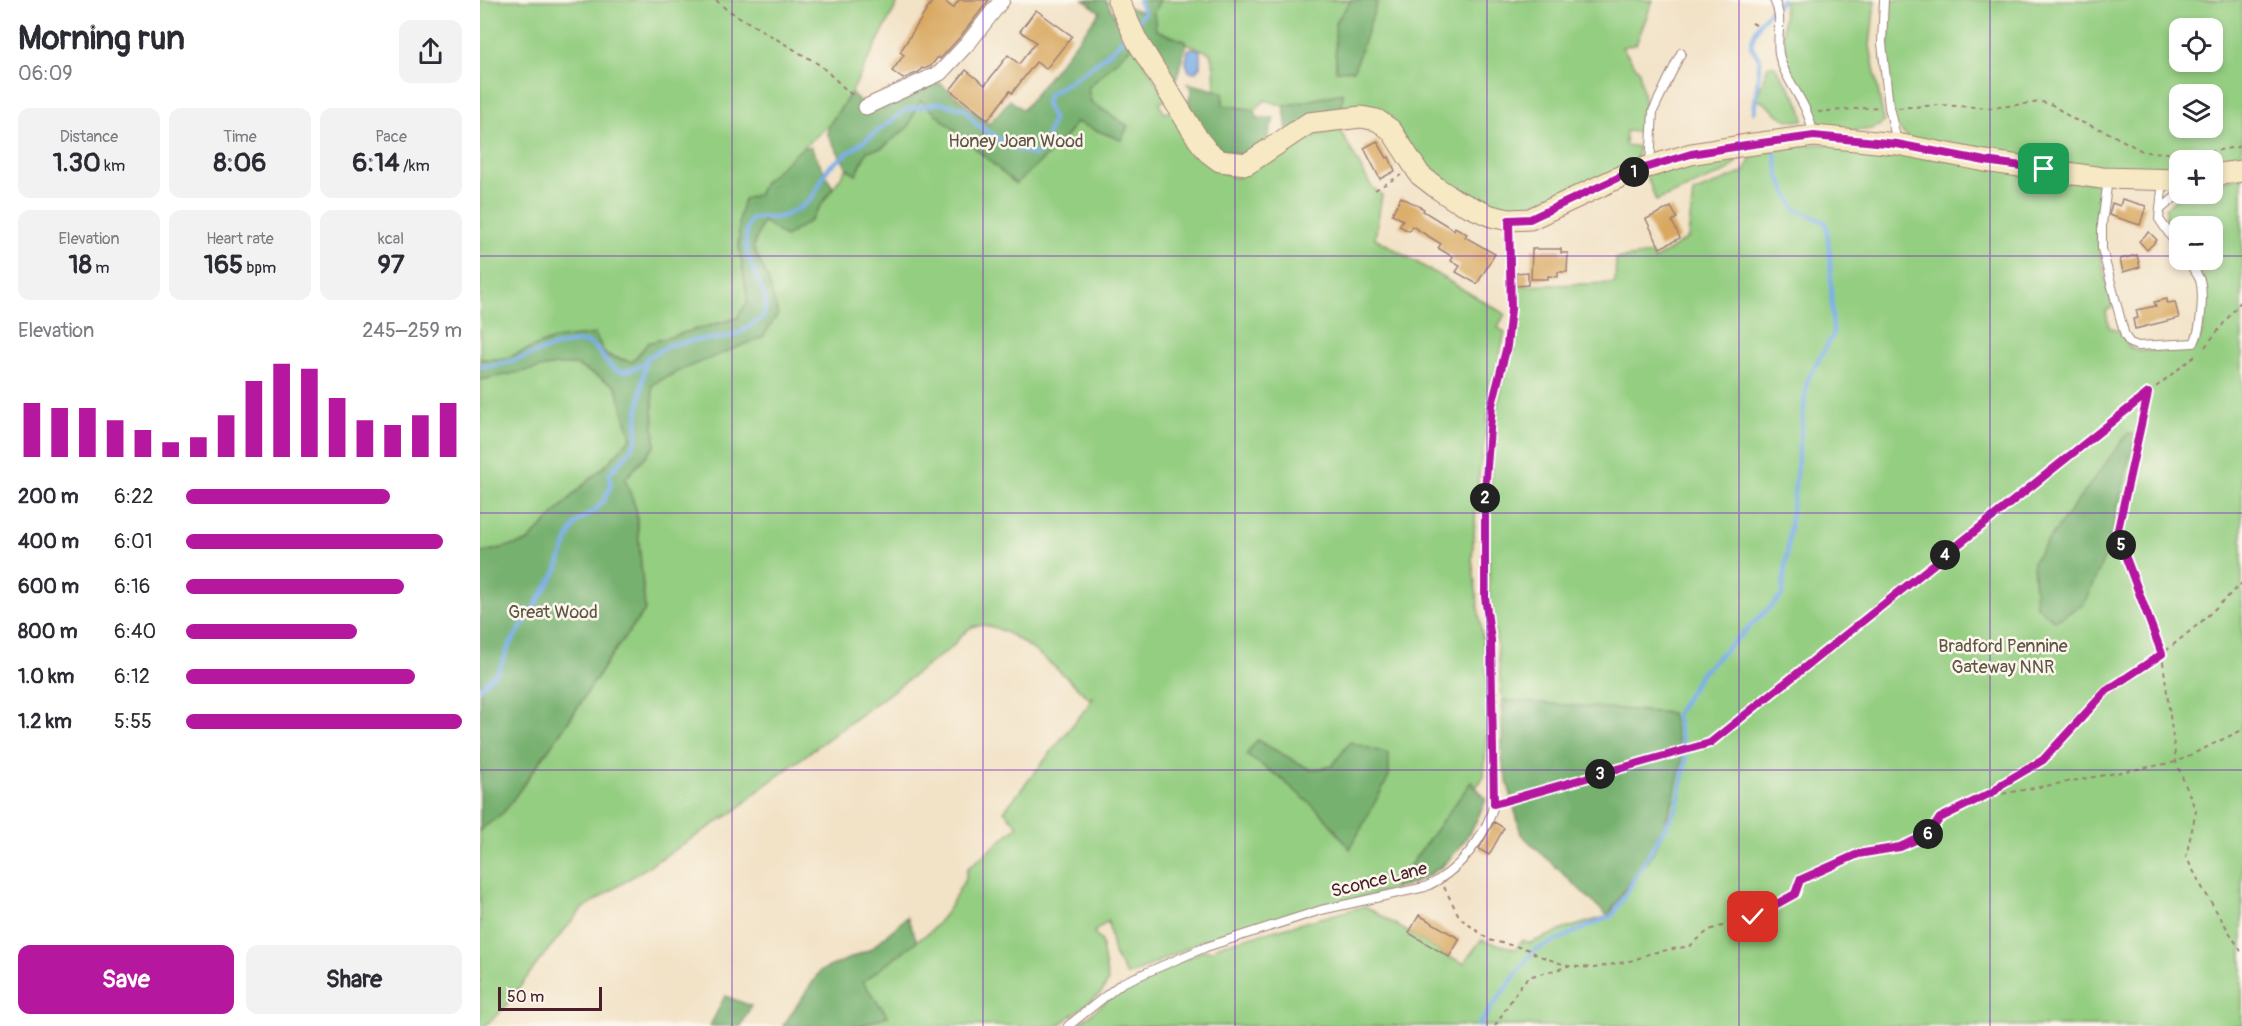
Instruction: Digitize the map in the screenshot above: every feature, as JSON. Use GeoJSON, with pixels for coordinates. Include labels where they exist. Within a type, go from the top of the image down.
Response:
{"type":"FeatureCollection","features":[{"type":"Feature","properties":{"kind":"street"},"geometry":{"type":"LineString","coordinates":[[866,107],[940,73],[969,42],[1002,0]]}},
{"type":"Feature","properties":{"kind":"street"},"geometry":{"type":"LineString","coordinates":[[1120,3],[1137,41],[1198,139],[1208,152],[1220,161],[1247,164],[1309,123],[1361,117],[1377,120],[1391,130],[1420,175],[1437,189],[1491,216],[1509,220],[1530,219],[1628,173],[1691,154],[1814,136],[1897,144],[1985,161],[2169,184]]}},
{"type":"Feature","properties":{"kind":"street"},"geometry":{"type":"LineString","coordinates":[[2223,174],[2242,171]]}},
{"type":"Feature","properties":{"kind":"lane"},"geometry":{"type":"LineString","coordinates":[[1884,0],[1882,43],[1889,107],[1897,144]]}},
{"type":"Feature","properties":{"kind":"lane"},"geometry":{"type":"LineString","coordinates":[[1776,4],[1780,11],[1779,55],[1808,113],[1814,136]]}},
{"type":"Feature","properties":{"kind":"lane"},"geometry":{"type":"LineString","coordinates":[[1650,167],[1653,111],[1681,53]]}},
{"type":"Feature","properties":{"kind":"lane"},"geometry":{"type":"LineString","coordinates":[[2109,178],[2102,224],[2102,249],[2125,336],[2130,343],[2138,346],[2194,344],[2199,329],[2201,288],[2199,278],[2194,270]]}},
{"type":"Feature","properties":{"kind":"lane"},"geometry":{"type":"LineString","coordinates":[[2161,209],[2169,194]]}},
{"type":"Feature","properties":{"kind":"lane"},"geometry":{"type":"LineString","coordinates":[[2169,194],[2161,209],[2159,219],[2169,234]]}},
{"type":"Feature","properties":{"kind":"lane","name":"Sconce Lane"},"geometry":{"type":"LineString","coordinates":[[1068,1026],[1122,983],[1206,947],[1321,910],[1425,887],[1441,880],[1464,857],[1490,819],[1494,804],[1491,640],[1485,597],[1485,491],[1492,405],[1507,346],[1511,309],[1509,220]]}},
{"type":"Feature","properties":{"kind":"path"},"geometry":{"type":"LineString","coordinates":[[716,0],[726,9],[820,66],[866,107]]}},
{"type":"Feature","properties":{"kind":"path"},"geometry":{"type":"LineString","coordinates":[[1752,23],[1760,27]]}},
{"type":"Feature","properties":{"kind":"path"},"geometry":{"type":"LineString","coordinates":[[1808,113],[1940,105],[1991,108],[2041,102],[2051,104],[2073,119],[2105,131],[2144,152],[2198,154],[2242,146]]}},
{"type":"Feature","properties":{"kind":"path"},"geometry":{"type":"LineString","coordinates":[[1375,190],[1417,169]]}},
{"type":"Feature","properties":{"kind":"path"},"geometry":{"type":"LineString","coordinates":[[1494,804],[1710,743],[2204,348],[2242,300]]}},
{"type":"Feature","properties":{"kind":"path"},"geometry":{"type":"LineString","coordinates":[[2148,393],[2117,534],[2162,654],[2176,762],[2196,811],[2186,856],[2203,889],[2242,952]]}},
{"type":"Feature","properties":{"kind":"path"},"geometry":{"type":"LineString","coordinates":[[1441,880],[1460,918],[1489,940],[1527,949],[1568,966],[1594,968],[1634,960],[1651,953],[1690,946],[1709,930],[1753,917],[1795,894],[1800,880],[1858,854],[1900,847],[1929,834],[1940,818],[1995,791],[2002,784],[2043,760],[2106,691],[2162,654],[2201,622],[2242,583]]}},
{"type":"Feature","properties":{"kind":"path"},"geometry":{"type":"LineString","coordinates":[[1979,798],[2176,762],[2242,730]]}},
{"type":"Feature","properties":{"kind":"path"},"geometry":{"type":"LineString","coordinates":[[1495,1026],[1528,977],[1568,966]]}},
{"type":"Feature","properties":{"kind":"green space"},"geometry":{"type":"Polygon","coordinates":[[[480,0],[899,0],[851,93],[829,125],[764,182],[738,240],[748,302],[737,318],[648,343],[632,362],[554,339],[504,359],[480,359],[480,0]]]}},
{"type":"Feature","properties":{"kind":"green space","name":"Honey Joan Wood"},"geometry":{"type":"Polygon","coordinates":[[[1084,0],[1106,0],[1119,24],[1134,44],[1088,88],[1091,102],[1128,126],[1121,140],[1076,122],[1063,141],[1016,184],[920,100],[908,127],[882,148],[867,151],[856,175],[847,168],[827,133],[829,125],[851,93],[866,107],[936,80],[989,124],[1010,100],[1023,110],[1100,12],[1084,0]]]}},
{"type":"Feature","properties":{"kind":"green space"},"geometry":{"type":"Polygon","coordinates":[[[1139,0],[1160,0],[1154,12],[1156,30],[1187,42],[1175,83],[1127,7],[1143,12],[1139,0]]]}},
{"type":"Feature","properties":{"kind":"green space"},"geometry":{"type":"Polygon","coordinates":[[[1140,0],[1653,0],[1636,44],[1622,47],[1639,71],[1645,105],[1639,132],[1626,131],[1625,145],[1639,147],[1636,162],[1520,214],[1470,200],[1422,165],[1387,113],[1341,116],[1343,93],[1284,106],[1265,100],[1255,110],[1222,105],[1223,93],[1215,90],[1214,66],[1210,53],[1156,30],[1140,0]]]}},
{"type":"Feature","properties":{"kind":"green space"},"geometry":{"type":"Polygon","coordinates":[[[1351,0],[1378,0],[1354,70],[1336,71],[1335,23],[1351,0]]]}},
{"type":"Feature","properties":{"kind":"green space"},"geometry":{"type":"Polygon","coordinates":[[[1784,0],[1875,0],[1870,46],[1884,122],[1871,129],[1862,130],[1836,128],[1820,123],[1787,64],[1783,43],[1784,0]]]}},
{"type":"Feature","properties":{"kind":"green space"},"geometry":{"type":"Polygon","coordinates":[[[1892,0],[2242,0],[2242,168],[2223,171],[2223,150],[2169,150],[2169,176],[2128,175],[1909,139],[1895,125],[1882,57],[1888,56],[1892,0]]]}},
{"type":"Feature","properties":{"kind":"green space"},"geometry":{"type":"Polygon","coordinates":[[[1134,44],[1166,100],[1159,103],[1164,113],[1172,111],[1189,139],[1212,168],[1236,178],[1299,142],[1340,130],[1371,186],[1382,195],[1375,238],[1505,314],[1498,327],[1505,333],[1492,389],[1478,481],[1472,559],[1489,690],[1484,777],[1476,787],[1486,799],[1473,828],[1442,867],[1412,884],[1201,941],[1135,973],[1126,975],[1114,954],[1108,921],[1094,932],[1101,941],[1108,981],[1101,993],[1058,1026],[859,1026],[887,1016],[862,982],[932,930],[948,910],[966,877],[967,869],[1018,826],[1004,811],[1094,696],[1090,699],[1051,664],[1017,639],[1000,630],[985,626],[972,627],[952,647],[764,786],[735,811],[582,909],[504,1008],[485,1026],[480,1026],[480,830],[504,812],[645,610],[636,509],[625,479],[655,446],[652,384],[763,337],[768,279],[753,247],[763,221],[810,221],[847,168],[856,175],[867,151],[882,148],[908,127],[920,100],[1016,184],[1063,141],[1076,122],[1121,140],[1128,126],[1091,102],[1088,88],[1134,44]]]}},
{"type":"Feature","properties":{"kind":"green space"},"geometry":{"type":"Polygon","coordinates":[[[1768,66],[1775,66],[1793,92],[1800,106],[1803,120],[1788,120],[1756,99],[1768,66]]]}},
{"type":"Feature","properties":{"kind":"green space"},"geometry":{"type":"Polygon","coordinates":[[[1187,83],[1223,92],[1223,105],[1255,110],[1257,118],[1274,118],[1265,145],[1246,156],[1219,150],[1194,124],[1188,102],[1192,90],[1187,83]]]}},
{"type":"Feature","properties":{"kind":"green space"},"geometry":{"type":"Polygon","coordinates":[[[1343,93],[1341,116],[1287,131],[1284,106],[1343,93]]]}},
{"type":"Feature","properties":{"kind":"green space","name":"Bradford Pennine Gateway NNR"},"geometry":{"type":"Polygon","coordinates":[[[1817,144],[1874,149],[2103,184],[2097,222],[2102,264],[2113,307],[2106,311],[2109,327],[2121,332],[2130,348],[2141,351],[2194,346],[2200,339],[2203,327],[2206,288],[2197,270],[2223,270],[2223,216],[2169,216],[2169,229],[2165,223],[2166,208],[2171,204],[2223,204],[2223,180],[2242,177],[2242,1026],[1076,1026],[1120,990],[1122,992],[1129,985],[1204,950],[1213,951],[1224,944],[1365,906],[1449,957],[1464,963],[1481,940],[1516,949],[1522,940],[1530,943],[1608,916],[1626,887],[1648,861],[1659,841],[1674,797],[1669,713],[1502,700],[1489,590],[1489,525],[1495,416],[1514,335],[1516,286],[1615,283],[1616,259],[1651,254],[1654,260],[1688,238],[1693,193],[1744,172],[1754,152],[1817,144]]]}},
{"type":"Feature","properties":{"kind":"green space","name":"Great Wood"},"geometry":{"type":"Polygon","coordinates":[[[811,147],[833,188],[810,221],[785,237],[763,221],[753,247],[768,279],[778,314],[763,337],[676,372],[652,385],[655,446],[625,479],[636,509],[645,610],[504,812],[480,830],[480,553],[527,542],[631,438],[616,386],[576,365],[556,365],[480,380],[480,359],[504,359],[554,339],[595,334],[606,356],[632,362],[648,343],[737,318],[748,301],[739,237],[744,199],[759,194],[764,182],[802,148],[811,147]]]}},
{"type":"Feature","properties":{"kind":"green space"},"geometry":{"type":"Polygon","coordinates":[[[1739,154],[1740,157],[1728,171],[1656,201],[1646,174],[1739,154]]]}},
{"type":"Feature","properties":{"kind":"green space"},"geometry":{"type":"Polygon","coordinates":[[[556,364],[576,365],[616,386],[631,438],[527,542],[480,553],[480,380],[556,364]]]}},
{"type":"Feature","properties":{"kind":"green space"},"geometry":{"type":"Polygon","coordinates":[[[2128,433],[2135,435],[2107,552],[2084,604],[2055,621],[2036,606],[2033,561],[2128,433]]]}},
{"type":"Feature","properties":{"kind":"green space"},"geometry":{"type":"Polygon","coordinates":[[[1502,700],[1671,713],[1682,760],[1674,796],[1659,841],[1648,861],[1626,887],[1608,916],[1521,834],[1502,761],[1502,700]]]}},
{"type":"Feature","properties":{"kind":"green space"},"geometry":{"type":"Polygon","coordinates":[[[1257,740],[1311,770],[1332,766],[1350,742],[1389,754],[1389,776],[1350,849],[1322,814],[1278,776],[1246,755],[1257,740]]]}},
{"type":"Feature","properties":{"kind":"green space"},"geometry":{"type":"Polygon","coordinates":[[[1471,782],[1486,799],[1471,831],[1462,844],[1452,857],[1426,876],[1393,888],[1471,782]]]}},
{"type":"Feature","properties":{"kind":"green space"},"geometry":{"type":"Polygon","coordinates":[[[907,917],[917,941],[863,982],[888,1016],[859,1026],[783,1026],[820,971],[871,949],[907,917]]]}},
{"type":"Feature","properties":{"kind":"green space"},"geometry":{"type":"Polygon","coordinates":[[[725,996],[751,1006],[741,1026],[710,1026],[725,996]]]}},
{"type":"Feature","properties":{"kind":"water"},"geometry":{"type":"Polygon","coordinates":[[[1192,48],[1200,50],[1200,66],[1196,72],[1189,71],[1186,63],[1188,50],[1192,48]]]}},
{"type":"Feature","properties":{"kind":"building"},"geometry":{"type":"Polygon","coordinates":[[[933,0],[943,0],[953,8],[959,0],[989,0],[940,59],[938,57],[931,66],[922,68],[919,72],[903,79],[892,71],[904,55],[900,52],[933,0]]]}},
{"type":"Feature","properties":{"kind":"building"},"geometry":{"type":"Polygon","coordinates":[[[1036,10],[1072,36],[1046,69],[1036,62],[988,120],[950,90],[966,70],[985,85],[1008,55],[1019,64],[1036,42],[1020,31],[1036,10]]]}},
{"type":"Feature","properties":{"kind":"building"},"geometry":{"type":"Polygon","coordinates":[[[1377,141],[1387,158],[1389,157],[1395,171],[1380,179],[1364,148],[1377,141]]]}},
{"type":"Feature","properties":{"kind":"building"},"geometry":{"type":"Polygon","coordinates":[[[1401,197],[1424,209],[1423,211],[1454,230],[1455,227],[1467,234],[1465,237],[1495,254],[1477,284],[1456,272],[1460,266],[1451,261],[1453,257],[1438,248],[1441,244],[1412,226],[1409,231],[1399,226],[1403,220],[1392,214],[1401,197]]]}},
{"type":"Feature","properties":{"kind":"building"},"geometry":{"type":"Polygon","coordinates":[[[2122,199],[2146,206],[2140,225],[2109,215],[2112,203],[2120,206],[2122,199]]]}},
{"type":"Feature","properties":{"kind":"building"},"geometry":{"type":"Polygon","coordinates":[[[1671,207],[1677,218],[1672,221],[1680,238],[1660,248],[1646,219],[1671,207]]]}},
{"type":"Feature","properties":{"kind":"building"},"geometry":{"type":"Polygon","coordinates":[[[2149,232],[2157,240],[2147,250],[2139,241],[2149,232]]]}},
{"type":"Feature","properties":{"kind":"building"},"geometry":{"type":"Polygon","coordinates":[[[1532,249],[1561,249],[1561,253],[1568,253],[1567,272],[1558,272],[1558,277],[1548,276],[1548,279],[1531,279],[1532,249]]]}},
{"type":"Feature","properties":{"kind":"building"},"geometry":{"type":"Polygon","coordinates":[[[2137,255],[2140,267],[2123,272],[2120,259],[2137,255]]]}},
{"type":"Feature","properties":{"kind":"building"},"geometry":{"type":"Polygon","coordinates":[[[1528,272],[1528,285],[1516,286],[1516,273],[1528,272]]]}},
{"type":"Feature","properties":{"kind":"building"},"geometry":{"type":"Polygon","coordinates":[[[2167,299],[2167,303],[2175,302],[2179,318],[2135,329],[2133,319],[2138,318],[2136,310],[2156,306],[2154,302],[2167,299]]]}},
{"type":"Feature","properties":{"kind":"building"},"geometry":{"type":"Polygon","coordinates":[[[1494,822],[1504,828],[1489,855],[1479,849],[1494,822]]]}},
{"type":"Feature","properties":{"kind":"building"},"geometry":{"type":"Polygon","coordinates":[[[1419,915],[1460,939],[1449,957],[1409,933],[1419,915]]]}},
{"type":"Feature","properties":{"kind":"waterway"},"geometry":{"type":"LineString","coordinates":[[1135,24],[1144,13],[1139,0]]}},
{"type":"Feature","properties":{"kind":"waterway"},"geometry":{"type":"LineString","coordinates":[[1754,112],[1760,60],[1751,46],[1759,25],[1782,0]]}},
{"type":"Feature","properties":{"kind":"waterway"},"geometry":{"type":"LineString","coordinates":[[480,688],[499,670],[509,646],[556,572],[576,523],[595,510],[604,500],[611,485],[609,474],[629,452],[637,439],[637,419],[646,358],[670,345],[723,338],[739,333],[764,317],[766,306],[764,295],[746,247],[746,233],[751,219],[780,217],[808,202],[829,167],[906,110],[939,103],[965,109],[976,124],[1011,147],[1035,155],[1042,150],[1053,119],[1046,103],[1048,95],[1101,60],[1128,33]]}},
{"type":"Feature","properties":{"kind":"waterway"},"geometry":{"type":"LineString","coordinates":[[1478,1026],[1533,951],[1613,915],[1677,807],[1686,760],[1676,715],[1701,673],[1782,596],[1807,381],[1833,335],[1830,255],[1826,223],[1794,208],[1779,177],[1775,152]]}},
{"type":"Feature","properties":{"kind":"waterway"},"geometry":{"type":"LineString","coordinates":[[480,366],[506,363],[555,346],[580,342],[596,349],[613,368],[620,371],[631,370],[645,363]]}},
{"type":"Feature","properties":{"kind":"route"},"geometry":{"type":"LineString","coordinates":[[1753,917],[1795,894],[1800,880],[1858,854],[1900,847],[1929,834],[1940,818],[1995,791],[2002,784],[2043,760],[2106,691],[2162,654],[2117,534],[2148,393],[1710,743],[1494,804],[1491,640],[1485,597],[1485,491],[1492,405],[1507,346],[1511,309],[1509,220],[1530,219],[1628,173],[1691,154],[1814,136],[1897,144],[1985,161],[2044,169]]}}]}
